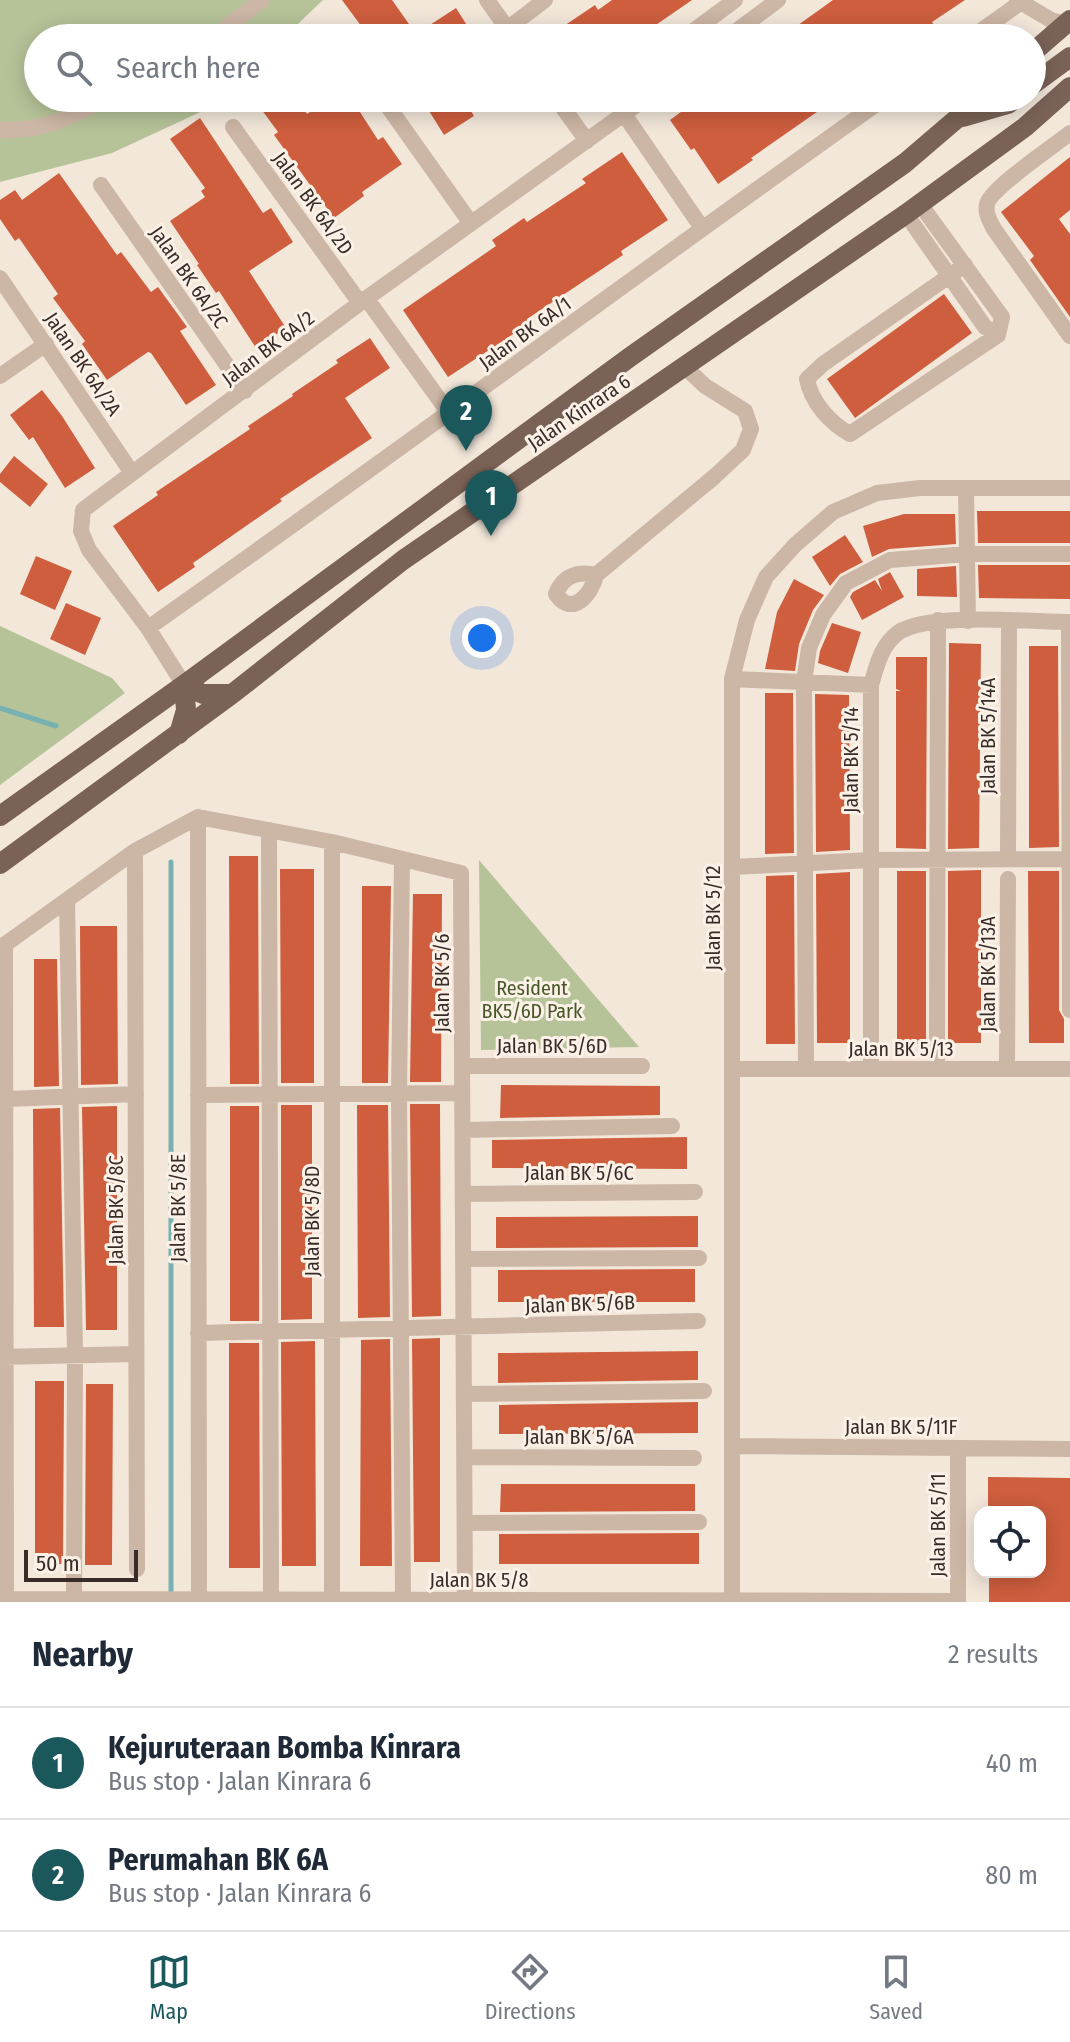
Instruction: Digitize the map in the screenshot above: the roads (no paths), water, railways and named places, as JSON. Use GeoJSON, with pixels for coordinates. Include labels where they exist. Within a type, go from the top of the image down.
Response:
{"type":"FeatureCollection","features":[{"type":"Feature","properties":{"kind":"main road"},"geometry":{"type":"LineString","coordinates":[[1046,41],[1068,22]]}},
{"type":"Feature","properties":{"kind":"main road"},"geometry":{"type":"LineString","coordinates":[[1046,75],[1070,57]]}},
{"type":"Feature","properties":{"kind":"main road","name":"Jalan Kinrara 6"},"geometry":{"type":"LineString","coordinates":[[1046,108],[1070,87]]}},
{"type":"Feature","properties":{"kind":"main road","name":"Jalan Kinrara 6"},"geometry":{"type":"LineString","coordinates":[[0,816],[184,685],[630,357],[905,163],[965,112]]}},
{"type":"Feature","properties":{"kind":"main road"},"geometry":{"type":"LineString","coordinates":[[956,120],[982,112]]}},
{"type":"Feature","properties":{"kind":"main road","name":"Jalan Kinrara 6"},"geometry":{"type":"LineString","coordinates":[[0,864],[179,734],[403,560],[913,209],[1042,112]]}},
{"type":"Feature","properties":{"kind":"main road"},"geometry":{"type":"LineString","coordinates":[[179,734],[186,710],[184,685],[203,694],[232,694]]}},
{"type":"Feature","properties":{"kind":"street"},"geometry":{"type":"LineString","coordinates":[[231,24],[262,0]]}},
{"type":"Feature","properties":{"kind":"street"},"geometry":{"type":"LineString","coordinates":[[487,0],[504,24]]}},
{"type":"Feature","properties":{"kind":"street"},"geometry":{"type":"LineString","coordinates":[[520,24],[545,0]]}},
{"type":"Feature","properties":{"kind":"street"},"geometry":{"type":"LineString","coordinates":[[703,24],[735,0]]}},
{"type":"Feature","properties":{"kind":"street"},"geometry":{"type":"LineString","coordinates":[[746,24],[778,0]]}},
{"type":"Feature","properties":{"kind":"street"},"geometry":{"type":"LineString","coordinates":[[990,24],[1019,2],[1068,22]]}},
{"type":"Feature","properties":{"kind":"street"},"geometry":{"type":"LineString","coordinates":[[0,130],[30,130],[76,112]]}},
{"type":"Feature","properties":{"kind":"street"},"geometry":{"type":"LineString","coordinates":[[392,112],[470,222]]}},
{"type":"Feature","properties":{"kind":"street"},"geometry":{"type":"LineString","coordinates":[[566,112],[587,141]]}},
{"type":"Feature","properties":{"kind":"street","name":"Jalan BK 6A/2"},"geometry":{"type":"LineString","coordinates":[[184,685],[148,628],[89,550],[81,531],[83,510],[363,300],[627,112]]}},
{"type":"Feature","properties":{"kind":"street","name":"Jalan BK 6A/1"},"geometry":{"type":"LineString","coordinates":[[148,628],[865,112]]}},
{"type":"Feature","properties":{"kind":"street"},"geometry":{"type":"LineString","coordinates":[[624,114],[702,228]]}},
{"type":"Feature","properties":{"kind":"street","name":"Jalan BK 6A/2D"},"geometry":{"type":"LineString","coordinates":[[233,127],[449,413]]}},
{"type":"Feature","properties":{"kind":"street"},"geometry":{"type":"LineString","coordinates":[[1070,133],[998,189],[988,201],[987,214],[994,229],[1070,336]]}},
{"type":"Feature","properties":{"kind":"street","name":"Jalan BK 6A/2C"},"geometry":{"type":"LineString","coordinates":[[101,185],[245,391]]}},
{"type":"Feature","properties":{"kind":"street"},"geometry":{"type":"LineString","coordinates":[[913,209],[965,265],[1002,317],[998,335],[850,434],[836,426],[809,393],[807,379],[823,364],[965,265]]}},
{"type":"Feature","properties":{"kind":"street"},"geometry":{"type":"LineString","coordinates":[[913,209],[950,276],[985,327],[998,335]]}},
{"type":"Feature","properties":{"kind":"street","name":"Jalan BK 6A/2A"},"geometry":{"type":"LineString","coordinates":[[0,278],[132,473]]}},
{"type":"Feature","properties":{"kind":"street"},"geometry":{"type":"LineString","coordinates":[[0,376],[46,344]]}},
{"type":"Feature","properties":{"kind":"street"},"geometry":{"type":"LineString","coordinates":[[596,575],[743,450],[751,429],[745,411],[705,386],[686,368]]}},
{"type":"Feature","properties":{"kind":"street","name":"Jalan BK 5/12"},"geometry":{"type":"LineString","coordinates":[[732,1600],[732,679],[747,620],[766,577],[795,545],[833,512],[877,493],[920,488],[1070,488]]}},
{"type":"Feature","properties":{"kind":"street"},"geometry":{"type":"LineString","coordinates":[[966,488],[968,621]]}},
{"type":"Feature","properties":{"kind":"street"},"geometry":{"type":"LineString","coordinates":[[806,1069],[804,682],[809,648],[823,615],[846,583],[890,560],[967,554],[1070,554]]}},
{"type":"Feature","properties":{"kind":"street"},"geometry":{"type":"LineString","coordinates":[[937,1069],[938,620]]}},
{"type":"Feature","properties":{"kind":"street","name":"Jalan BK 5/14"},"geometry":{"type":"LineString","coordinates":[[871,1069],[871,685],[880,653],[900,632],[938,620],[1070,622]]}},
{"type":"Feature","properties":{"kind":"street","name":"Jalan BK 5/14A"},"geometry":{"type":"LineString","coordinates":[[1008,851],[1009,621]]}},
{"type":"Feature","properties":{"kind":"street"},"geometry":{"type":"LineString","coordinates":[[1070,622],[1070,1010]]}},
{"type":"Feature","properties":{"kind":"street"},"geometry":{"type":"LineString","coordinates":[[732,679],[871,685]]}},
{"type":"Feature","properties":{"kind":"street"},"geometry":{"type":"LineString","coordinates":[[3,1599],[3,1148],[6,1099],[3,946],[135,851],[198,817]]}},
{"type":"Feature","properties":{"kind":"street","name":"Jalan BK 5/6"},"geometry":{"type":"LineString","coordinates":[[198,817],[332,842],[461,873],[465,1523],[455,1600]]}},
{"type":"Feature","properties":{"kind":"street","name":"Jalan BK 5/8E"},"geometry":{"type":"LineString","coordinates":[[198,817],[199,1599]]}},
{"type":"Feature","properties":{"kind":"street"},"geometry":{"type":"LineString","coordinates":[[264,1600],[271,1332],[269,830]]}},
{"type":"Feature","properties":{"kind":"street","name":"Jalan BK 5/8D"},"geometry":{"type":"LineString","coordinates":[[332,842],[332,1599]]}},
{"type":"Feature","properties":{"kind":"street","name":"Jalan BK 5/8C"},"geometry":{"type":"LineString","coordinates":[[135,851],[137,1569]]}},
{"type":"Feature","properties":{"kind":"street"},"geometry":{"type":"LineString","coordinates":[[402,859],[399,1094],[403,1599]]}},
{"type":"Feature","properties":{"kind":"street"},"geometry":{"type":"LineString","coordinates":[[733,867],[871,860],[1070,859]]}},
{"type":"Feature","properties":{"kind":"street","name":"Jalan BK 5/13A"},"geometry":{"type":"LineString","coordinates":[[1007,1069],[1008,879]]}},
{"type":"Feature","properties":{"kind":"street"},"geometry":{"type":"LineString","coordinates":[[67,900],[82,1600]]}},
{"type":"Feature","properties":{"kind":"street","name":"Jalan BK 5/6D"},"geometry":{"type":"LineString","coordinates":[[462,1066],[642,1066]]}},
{"type":"Feature","properties":{"kind":"street","name":"Jalan BK 5/13"},"geometry":{"type":"LineString","coordinates":[[732,1069],[1070,1069]]}},
{"type":"Feature","properties":{"kind":"street"},"geometry":{"type":"LineString","coordinates":[[198,1095],[462,1093]]}},
{"type":"Feature","properties":{"kind":"street"},"geometry":{"type":"LineString","coordinates":[[6,1099],[136,1094]]}},
{"type":"Feature","properties":{"kind":"street"},"geometry":{"type":"LineString","coordinates":[[463,1130],[672,1126]]}},
{"type":"Feature","properties":{"kind":"street","name":"Jalan BK 5/6C"},"geometry":{"type":"LineString","coordinates":[[463,1194],[695,1192]]}},
{"type":"Feature","properties":{"kind":"street"},"geometry":{"type":"LineString","coordinates":[[463,1259],[699,1258]]}},
{"type":"Feature","properties":{"kind":"street","name":"Jalan BK 5/6B"},"geometry":{"type":"LineString","coordinates":[[198,1333],[698,1321]]}},
{"type":"Feature","properties":{"kind":"street"},"geometry":{"type":"LineString","coordinates":[[3,1357],[136,1354]]}},
{"type":"Feature","properties":{"kind":"street"},"geometry":{"type":"LineString","coordinates":[[464,1394],[704,1391]]}},
{"type":"Feature","properties":{"kind":"street","name":"Jalan BK 5/11F"},"geometry":{"type":"LineString","coordinates":[[732,1446],[1070,1449]]}},
{"type":"Feature","properties":{"kind":"street","name":"Jalan BK 5/11"},"geometry":{"type":"LineString","coordinates":[[958,1448],[958,1602]]}},
{"type":"Feature","properties":{"kind":"street","name":"Jalan BK 5/6A"},"geometry":{"type":"LineString","coordinates":[[465,1457],[694,1458]]}},
{"type":"Feature","properties":{"kind":"street"},"geometry":{"type":"LineString","coordinates":[[465,1523],[699,1522]]}},
{"type":"Feature","properties":{"kind":"street","name":"Jalan BK 5/8"},"geometry":{"type":"LineString","coordinates":[[3,1599],[958,1602]]}},
{"type":"Feature","properties":{"kind":"waterway"},"geometry":{"type":"LineString","coordinates":[[0,708],[56,726]]}},
{"type":"Feature","properties":{"kind":"waterway"},"geometry":{"type":"LineString","coordinates":[[171,862],[171,1597]]}},
{"type":"Feature","properties":{"kind":"place","name":"Perumahan BK 6A"},"geometry":{"type":"Point","coordinates":[466,451]}},
{"type":"Feature","properties":{"kind":"place","name":"Kejuruteraan Bomba Kinrara"},"geometry":{"type":"Point","coordinates":[491,536]}},
{"type":"Feature","properties":{"kind":"park label","name":"Resident BK5/6D Park"},"geometry":{"type":"Point","coordinates":[532,1000]}}]}
